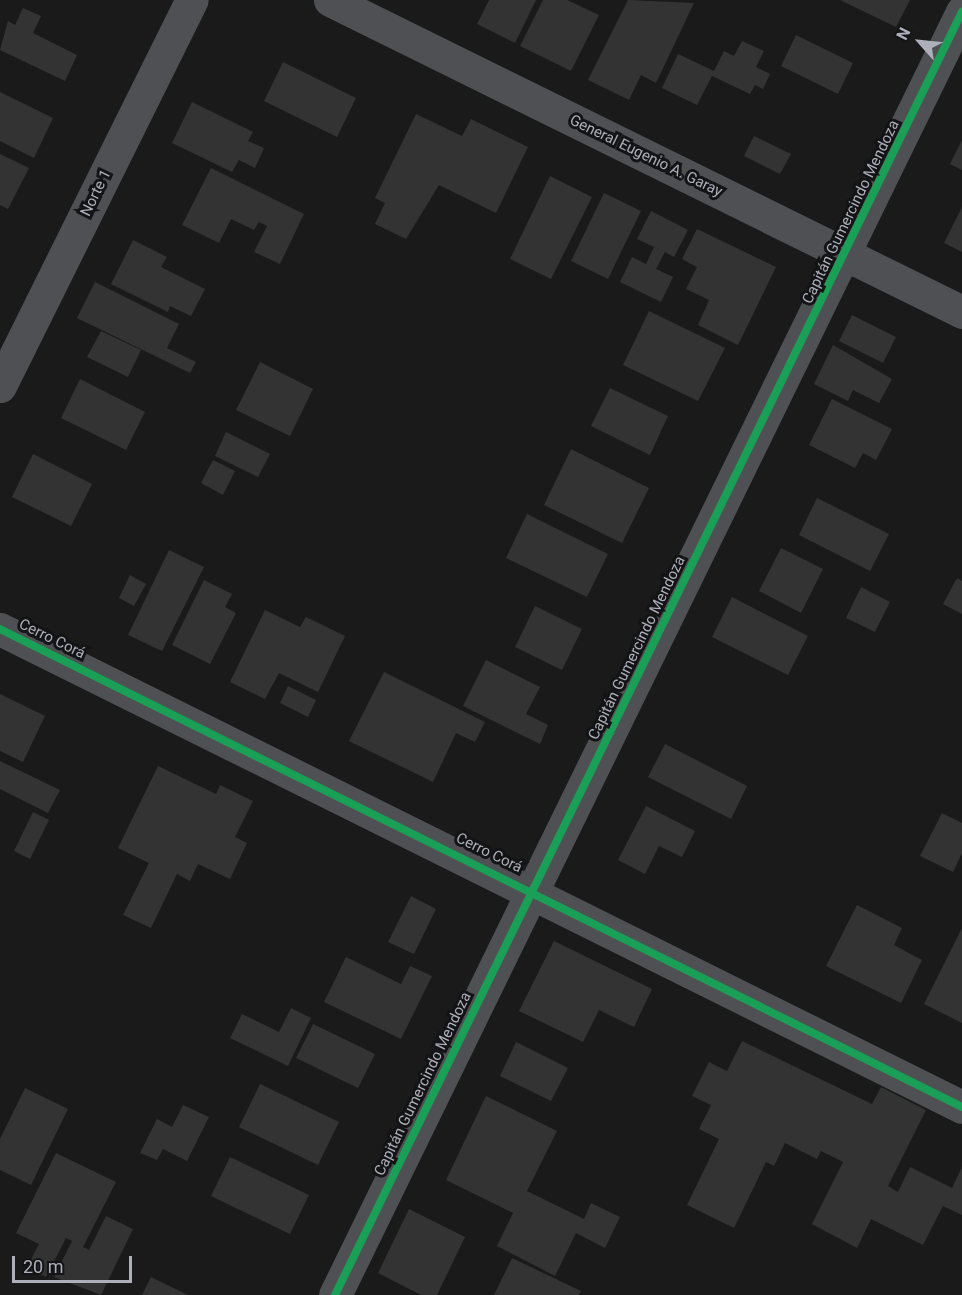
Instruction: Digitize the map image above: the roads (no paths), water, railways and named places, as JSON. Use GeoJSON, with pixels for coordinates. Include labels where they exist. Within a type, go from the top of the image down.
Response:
{"type":"FeatureCollection","features":[{"type":"Feature","properties":{"kind":"street","name":"Norte 1"},"geometry":{"type":"LineString","coordinates":[[0,386],[192,0]]}},
{"type":"Feature","properties":{"kind":"street","name":"General Eugenio A. Garay"},"geometry":{"type":"LineString","coordinates":[[330,0],[962,312]]}},
{"type":"Feature","properties":{"kind":"street","name":"Capitán Gumercindo Mendoza"},"geometry":{"type":"LineString","coordinates":[[335,1295],[532,889],[846,255],[962,12]]}},
{"type":"Feature","properties":{"kind":"street","name":"Cerro Corá"},"geometry":{"type":"LineString","coordinates":[[0,629],[532,889],[962,1107]]}}]}
